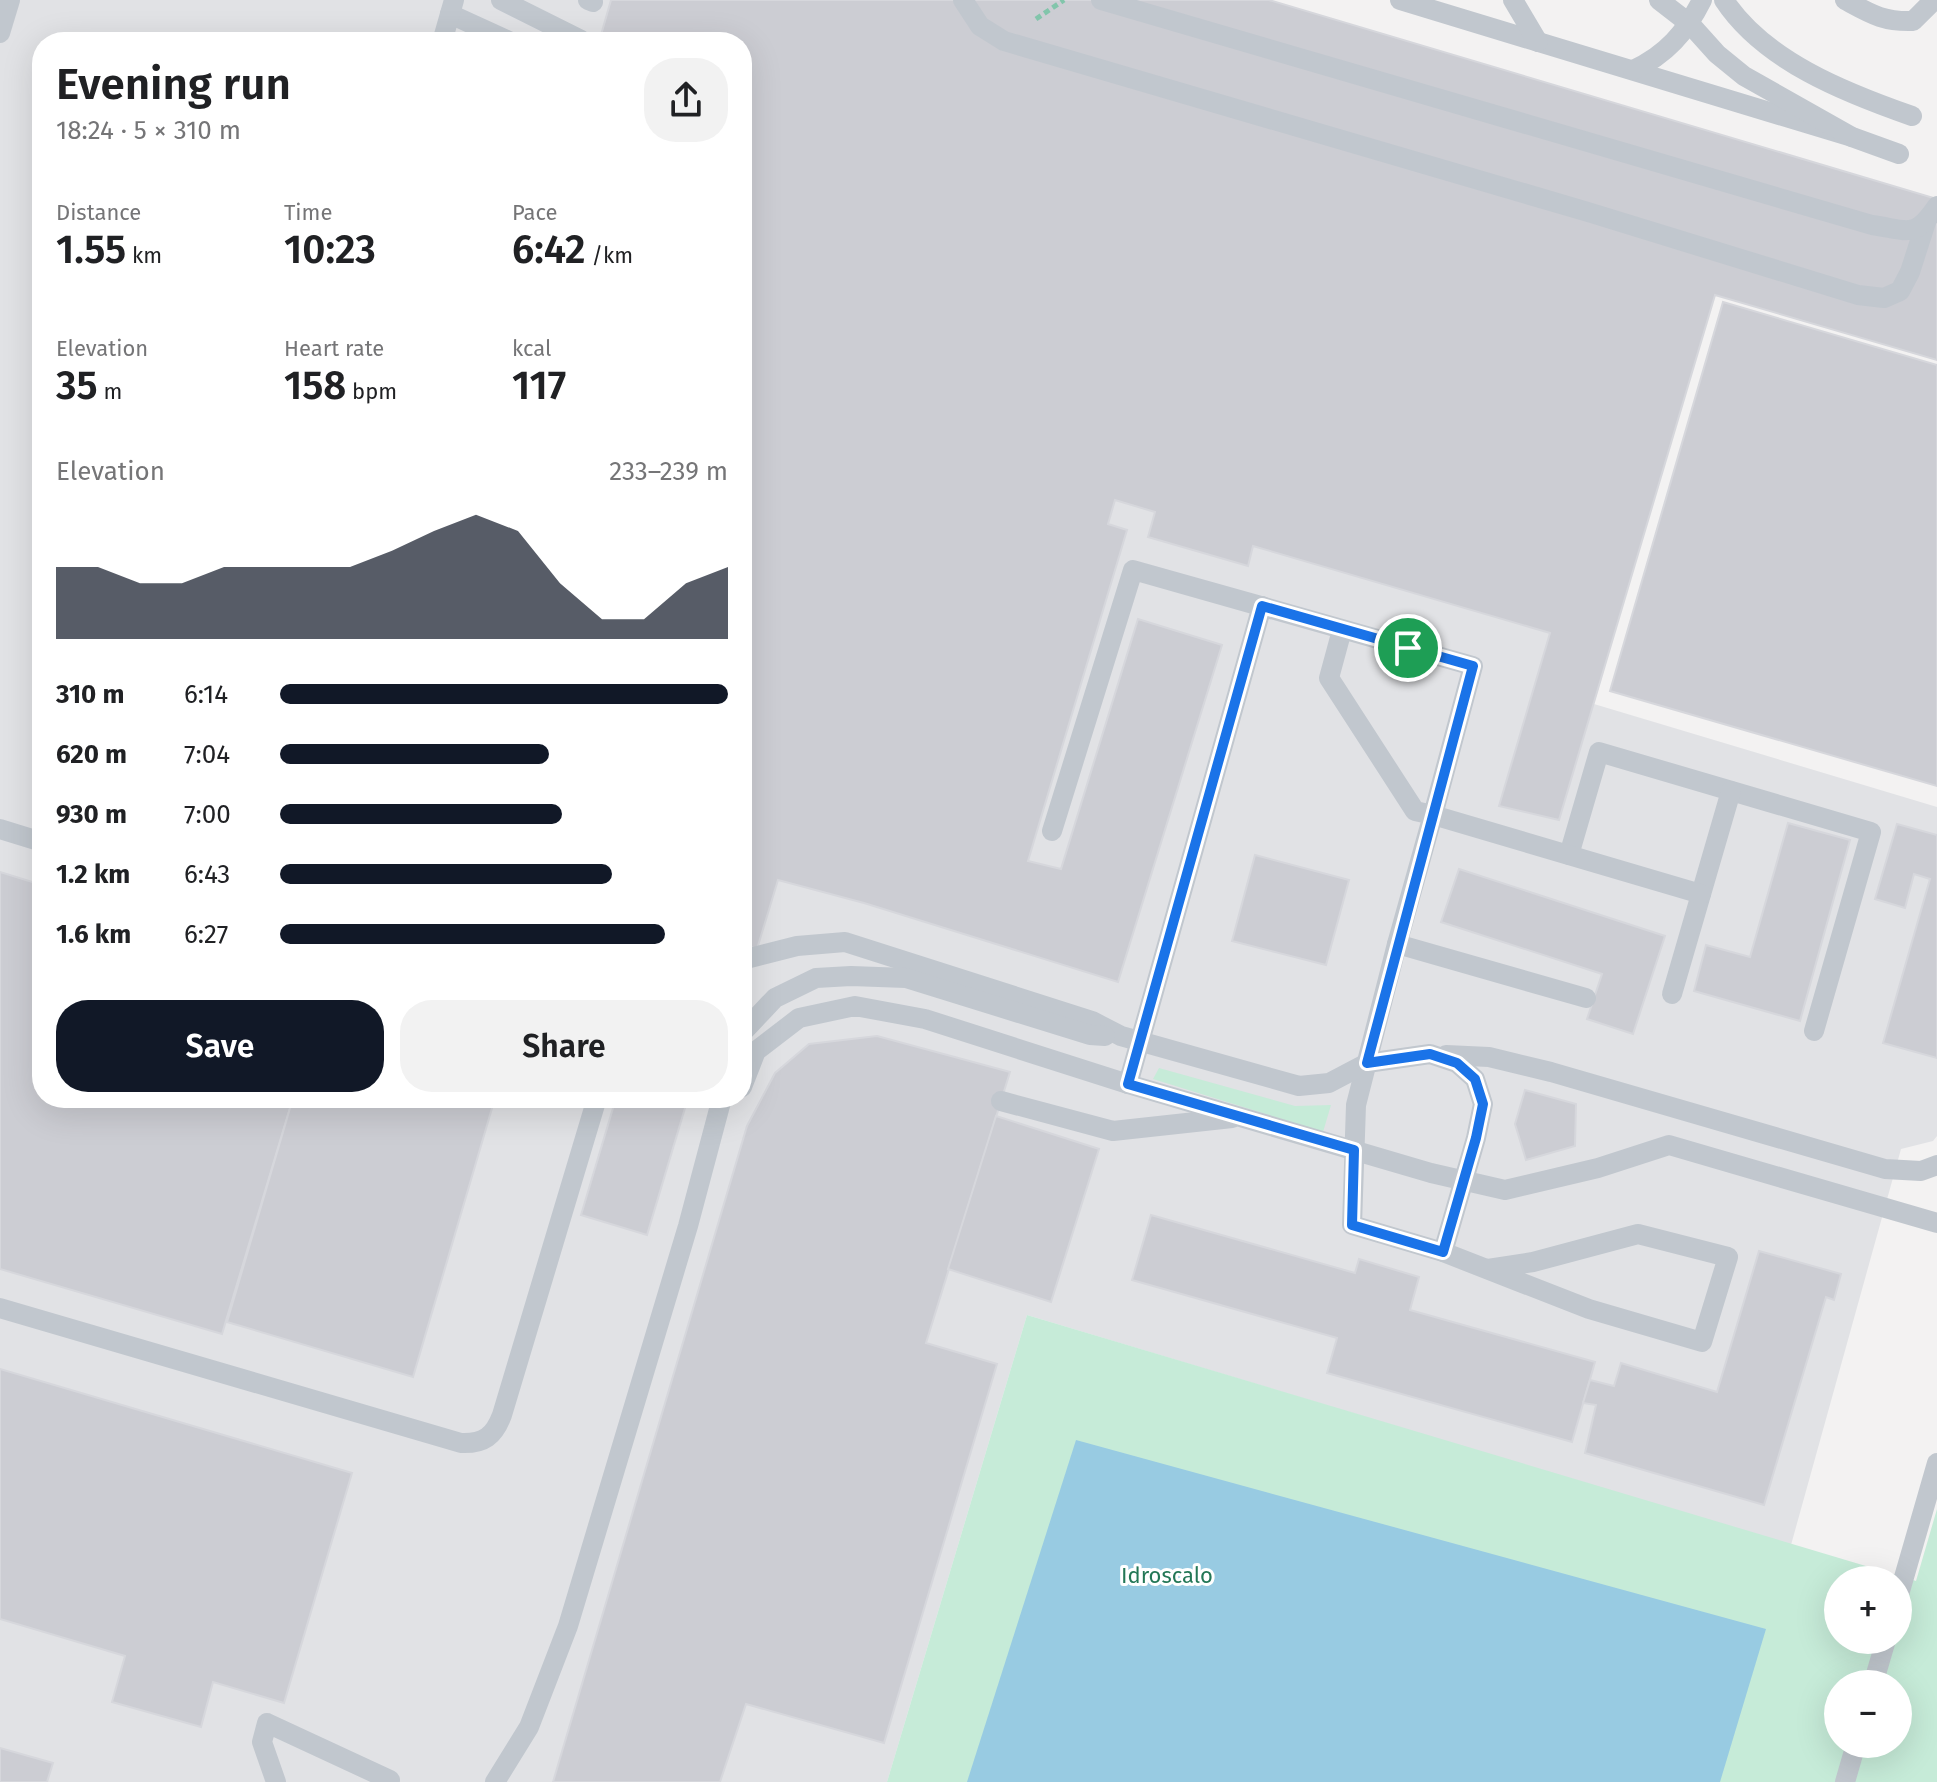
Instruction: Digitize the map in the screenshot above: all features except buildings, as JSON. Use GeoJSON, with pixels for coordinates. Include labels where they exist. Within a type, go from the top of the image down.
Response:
{"type":"FeatureCollection","features":[{"type":"Feature","properties":{"kind":"lane"},"geometry":{"type":"LineString","coordinates":[[0,33],[10,0]]}},
{"type":"Feature","properties":{"kind":"lane"},"geometry":{"type":"LineString","coordinates":[[501,0],[565,32]]}},
{"type":"Feature","properties":{"kind":"lane"},"geometry":{"type":"LineString","coordinates":[[963,0],[980,26],[1004,41],[1514,190],[1858,295],[1884,298],[1900,291],[1932,214]]}},
{"type":"Feature","properties":{"kind":"lane"},"geometry":{"type":"LineString","coordinates":[[1101,0],[1872,225],[1906,231],[1924,226],[1932,214]]}},
{"type":"Feature","properties":{"kind":"lane"},"geometry":{"type":"LineString","coordinates":[[1400,0],[1899,154]]}},
{"type":"Feature","properties":{"kind":"lane"},"geometry":{"type":"LineString","coordinates":[[1513,0],[1538,42]]}},
{"type":"Feature","properties":{"kind":"lane"},"geometry":{"type":"LineString","coordinates":[[1659,0],[1690,24],[1717,54],[1744,76],[1852,137]]}},
{"type":"Feature","properties":{"kind":"lane"},"geometry":{"type":"LineString","coordinates":[[1633,70],[1651,62],[1670,46],[1690,24],[1702,0]]}},
{"type":"Feature","properties":{"kind":"lane"},"geometry":{"type":"LineString","coordinates":[[1724,0],[1735,17],[1767,46],[1849,94],[1912,116]]}},
{"type":"Feature","properties":{"kind":"lane"},"geometry":{"type":"LineString","coordinates":[[1845,0],[1880,19],[1895,22],[1913,21],[1934,0]]}},
{"type":"Feature","properties":{"kind":"lane"},"geometry":{"type":"LineString","coordinates":[[445,32],[452,7],[494,32]]}},
{"type":"Feature","properties":{"kind":"lane"},"geometry":{"type":"LineString","coordinates":[[1052,831],[1133,570],[1473,666],[1356,1105],[1352,1225],[1443,1252],[1589,1309],[1702,1342],[1728,1257],[1638,1234],[1533,1262],[1488,1269]]}},
{"type":"Feature","properties":{"kind":"lane"},"geometry":{"type":"LineString","coordinates":[[1128,1084],[1131,1039],[1262,606]]}},
{"type":"Feature","properties":{"kind":"lane"},"geometry":{"type":"LineString","coordinates":[[1342,630],[1329,678],[1415,811],[1701,894]]}},
{"type":"Feature","properties":{"kind":"lane"},"geometry":{"type":"LineString","coordinates":[[1569,855],[1599,752],[1871,832],[1814,1031]]}},
{"type":"Feature","properties":{"kind":"lane"},"geometry":{"type":"LineString","coordinates":[[1672,994],[1731,791]]}},
{"type":"Feature","properties":{"kind":"lane"},"geometry":{"type":"LineString","coordinates":[[0,829],[32,839]]}},
{"type":"Feature","properties":{"kind":"lane"},"geometry":{"type":"LineString","coordinates":[[752,957],[797,946],[845,942],[1092,1021],[1131,1039],[1299,1086],[1329,1083],[1367,1063],[1430,1054],[1489,1057],[1551,1072],[1885,1169],[1921,1171],[1937,1165]]}},
{"type":"Feature","properties":{"kind":"lane"},"geometry":{"type":"LineString","coordinates":[[1397,944],[1586,998]]}},
{"type":"Feature","properties":{"kind":"lane"},"geometry":{"type":"LineString","coordinates":[[752,1022],[775,998],[816,978],[906,978],[1090,1035],[1131,1039]]}},
{"type":"Feature","properties":{"kind":"lane"},"geometry":{"type":"LineString","coordinates":[[752,1061],[756,1051],[799,1018],[855,1006],[925,1019],[1128,1084],[1431,1173],[1505,1190],[1598,1168],[1669,1145],[1937,1223]]}},
{"type":"Feature","properties":{"kind":"lane"},"geometry":{"type":"LineString","coordinates":[[1430,1054],[1457,1063],[1475,1079],[1483,1104],[1443,1252]]}},
{"type":"Feature","properties":{"kind":"lane"},"geometry":{"type":"LineString","coordinates":[[1001,1101],[1113,1131],[1240,1117]]}},
{"type":"Feature","properties":{"kind":"lane"},"geometry":{"type":"LineString","coordinates":[[0,1308],[461,1443],[478,1444],[496,1432],[502,1415],[594,1108]]}},
{"type":"Feature","properties":{"kind":"lane"},"geometry":{"type":"LineString","coordinates":[[495,1782],[529,1727],[568,1626],[688,1226],[719,1108]]}},
{"type":"Feature","properties":{"kind":"lane"},"geometry":{"type":"LineString","coordinates":[[688,1226],[734,1108]]}},
{"type":"Feature","properties":{"kind":"lane"},"geometry":{"type":"LineString","coordinates":[[1907,1566],[1937,1463]]}},
{"type":"Feature","properties":{"kind":"lane"},"geometry":{"type":"LineString","coordinates":[[276,1782],[262,1742],[267,1723],[389,1782]]}},
{"type":"Feature","properties":{"kind":"lane"},"geometry":{"type":"LineString","coordinates":[[1845,1782],[1852,1758]]}},
{"type":"Feature","properties":{"kind":"shaded area"},"geometry":{"type":"Polygon","coordinates":[[[0,0],[1269,0],[1937,199],[1937,360],[1714,295],[1594,704],[1937,807],[1937,1136],[1933,1141],[1901,1149],[1791,1545],[1027,1315],[887,1782],[0,1782],[0,0]]]}},
{"type":"Feature","properties":{"kind":"green space"},"geometry":{"type":"Polygon","coordinates":[[[1159,1068],[1295,1106],[1331,1105],[1323,1132],[1153,1079],[1159,1068]]]}},
{"type":"Feature","properties":{"kind":"green space","name":"Idroscalo"},"geometry":{"type":"Polygon","coordinates":[[[1027,1315],[1866,1566],[1824,1566],[1824,1654],[1912,1654],[1912,1580],[1916,1581],[1937,1509],[1937,1782],[887,1782],[1027,1315]]]}},
{"type":"Feature","properties":{"kind":"water","name":"Idroscalo"},"geometry":{"type":"Polygon","coordinates":[[[1076,1440],[1766,1629],[1720,1782],[967,1782],[1076,1440]]]}},
{"type":"Feature","properties":{"kind":"route"},"geometry":{"type":"LineString","coordinates":[[1262,606],[1408,648],[1473,666],[1367,1063],[1430,1054],[1457,1063],[1475,1079],[1483,1104],[1443,1252],[1352,1225],[1354,1150],[1128,1084],[1262,606]]}}]}
